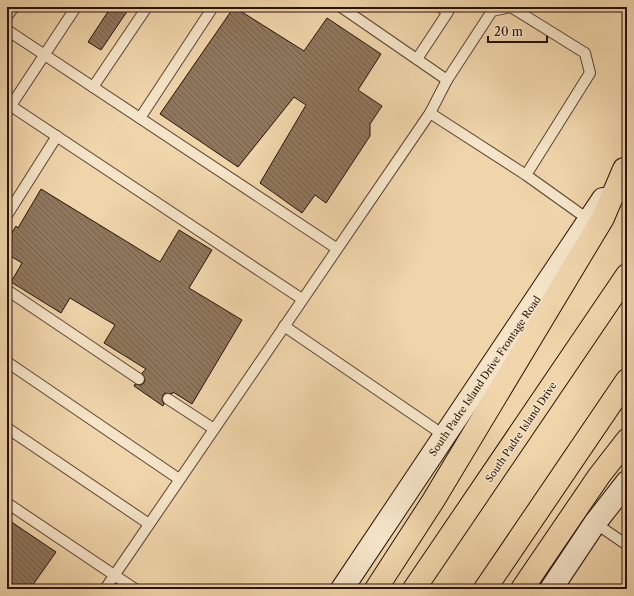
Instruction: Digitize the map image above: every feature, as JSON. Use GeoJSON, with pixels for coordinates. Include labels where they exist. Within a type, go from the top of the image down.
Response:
{"type":"FeatureCollection","features":[{"type":"Feature","properties":{"kind":"highway"},"geometry":{"type":"LineString","coordinates":[[376,589],[433,501],[603,218],[625,166]]}},
{"type":"Feature","properties":{"kind":"highway","name":"South Padre Island Drive"},"geometry":{"type":"LineString","coordinates":[[414,589],[627,275]]}},
{"type":"Feature","properties":{"kind":"highway"},"geometry":{"type":"LineString","coordinates":[[485,589],[627,380]]}},
{"type":"Feature","properties":{"kind":"highway"},"geometry":{"type":"LineString","coordinates":[[522,589],[599,476],[627,440]]}},
{"type":"Feature","properties":{"kind":"main road","name":"South Padre Island Drive Frontage Road"},"geometry":{"type":"LineString","coordinates":[[342,589],[625,166]]}},
{"type":"Feature","properties":{"kind":"main road"},"geometry":{"type":"LineString","coordinates":[[551,589],[595,523],[627,482]]}},
{"type":"Feature","properties":{"kind":"lane"},"geometry":{"type":"LineString","coordinates":[[7,16],[14,7]]}},
{"type":"Feature","properties":{"kind":"lane"},"geometry":{"type":"LineString","coordinates":[[76,7],[9,108],[57,136],[302,299]]}},
{"type":"Feature","properties":{"kind":"lane"},"geometry":{"type":"LineString","coordinates":[[93,87],[147,7]]}},
{"type":"Feature","properties":{"kind":"lane"},"geometry":{"type":"LineString","coordinates":[[140,118],[213,7]]}},
{"type":"Feature","properties":{"kind":"lane"},"geometry":{"type":"LineString","coordinates":[[341,7],[447,80]]}},
{"type":"Feature","properties":{"kind":"lane"},"geometry":{"type":"LineString","coordinates":[[417,59],[448,12],[440,7]]}},
{"type":"Feature","properties":{"kind":"lane"},"geometry":{"type":"LineString","coordinates":[[104,589],[336,248],[430,113],[447,80],[492,11],[511,7],[585,54],[590,73],[526,175]]}},
{"type":"Feature","properties":{"kind":"lane"},"geometry":{"type":"LineString","coordinates":[[7,30],[336,248]]}},
{"type":"Feature","properties":{"kind":"lane"},"geometry":{"type":"LineString","coordinates":[[430,113],[526,175],[590,220]]}},
{"type":"Feature","properties":{"kind":"lane"},"geometry":{"type":"LineString","coordinates":[[7,214],[57,136]]}},
{"type":"Feature","properties":{"kind":"lane"},"geometry":{"type":"LineString","coordinates":[[7,290],[139,379]]}},
{"type":"Feature","properties":{"kind":"lane"},"geometry":{"type":"LineString","coordinates":[[284,326],[445,436]]}},
{"type":"Feature","properties":{"kind":"lane"},"geometry":{"type":"LineString","coordinates":[[7,362],[179,479]]}},
{"type":"Feature","properties":{"kind":"lane"},"geometry":{"type":"LineString","coordinates":[[168,399],[214,429]]}},
{"type":"Feature","properties":{"kind":"lane"},"geometry":{"type":"LineString","coordinates":[[7,428],[149,524]]}},
{"type":"Feature","properties":{"kind":"lane"},"geometry":{"type":"LineString","coordinates":[[7,503],[135,589]]}},
{"type":"Feature","properties":{"kind":"lane"},"geometry":{"type":"LineString","coordinates":[[595,523],[627,545]]}},
{"type":"Feature","properties":{"kind":"building"},"geometry":{"type":"Polygon","coordinates":[[[111,7],[130,7],[101,50],[88,42],[111,7]]]}},
{"type":"Feature","properties":{"kind":"building"},"geometry":{"type":"Polygon","coordinates":[[[234,7],[304,51],[327,18],[381,54],[358,90],[382,106],[370,124],[370,136],[326,203],[315,195],[302,213],[260,183],[306,105],[294,97],[238,167],[160,114],[234,7]]]}},
{"type":"Feature","properties":{"kind":"building"},"geometry":{"type":"Polygon","coordinates":[[[41,189],[160,262],[179,230],[212,250],[189,288],[242,320],[192,404],[173,392],[172,394],[165,393],[163,395],[163,406],[134,386],[135,384],[141,385],[144,383],[145,379],[142,373],[146,369],[104,343],[115,325],[70,298],[61,313],[11,282],[22,263],[7,254],[7,241],[16,226],[18,228],[41,189]]]}},
{"type":"Feature","properties":{"kind":"building"},"geometry":{"type":"Polygon","coordinates":[[[7,519],[56,552],[30,589],[7,589],[7,519]]]}}]}
